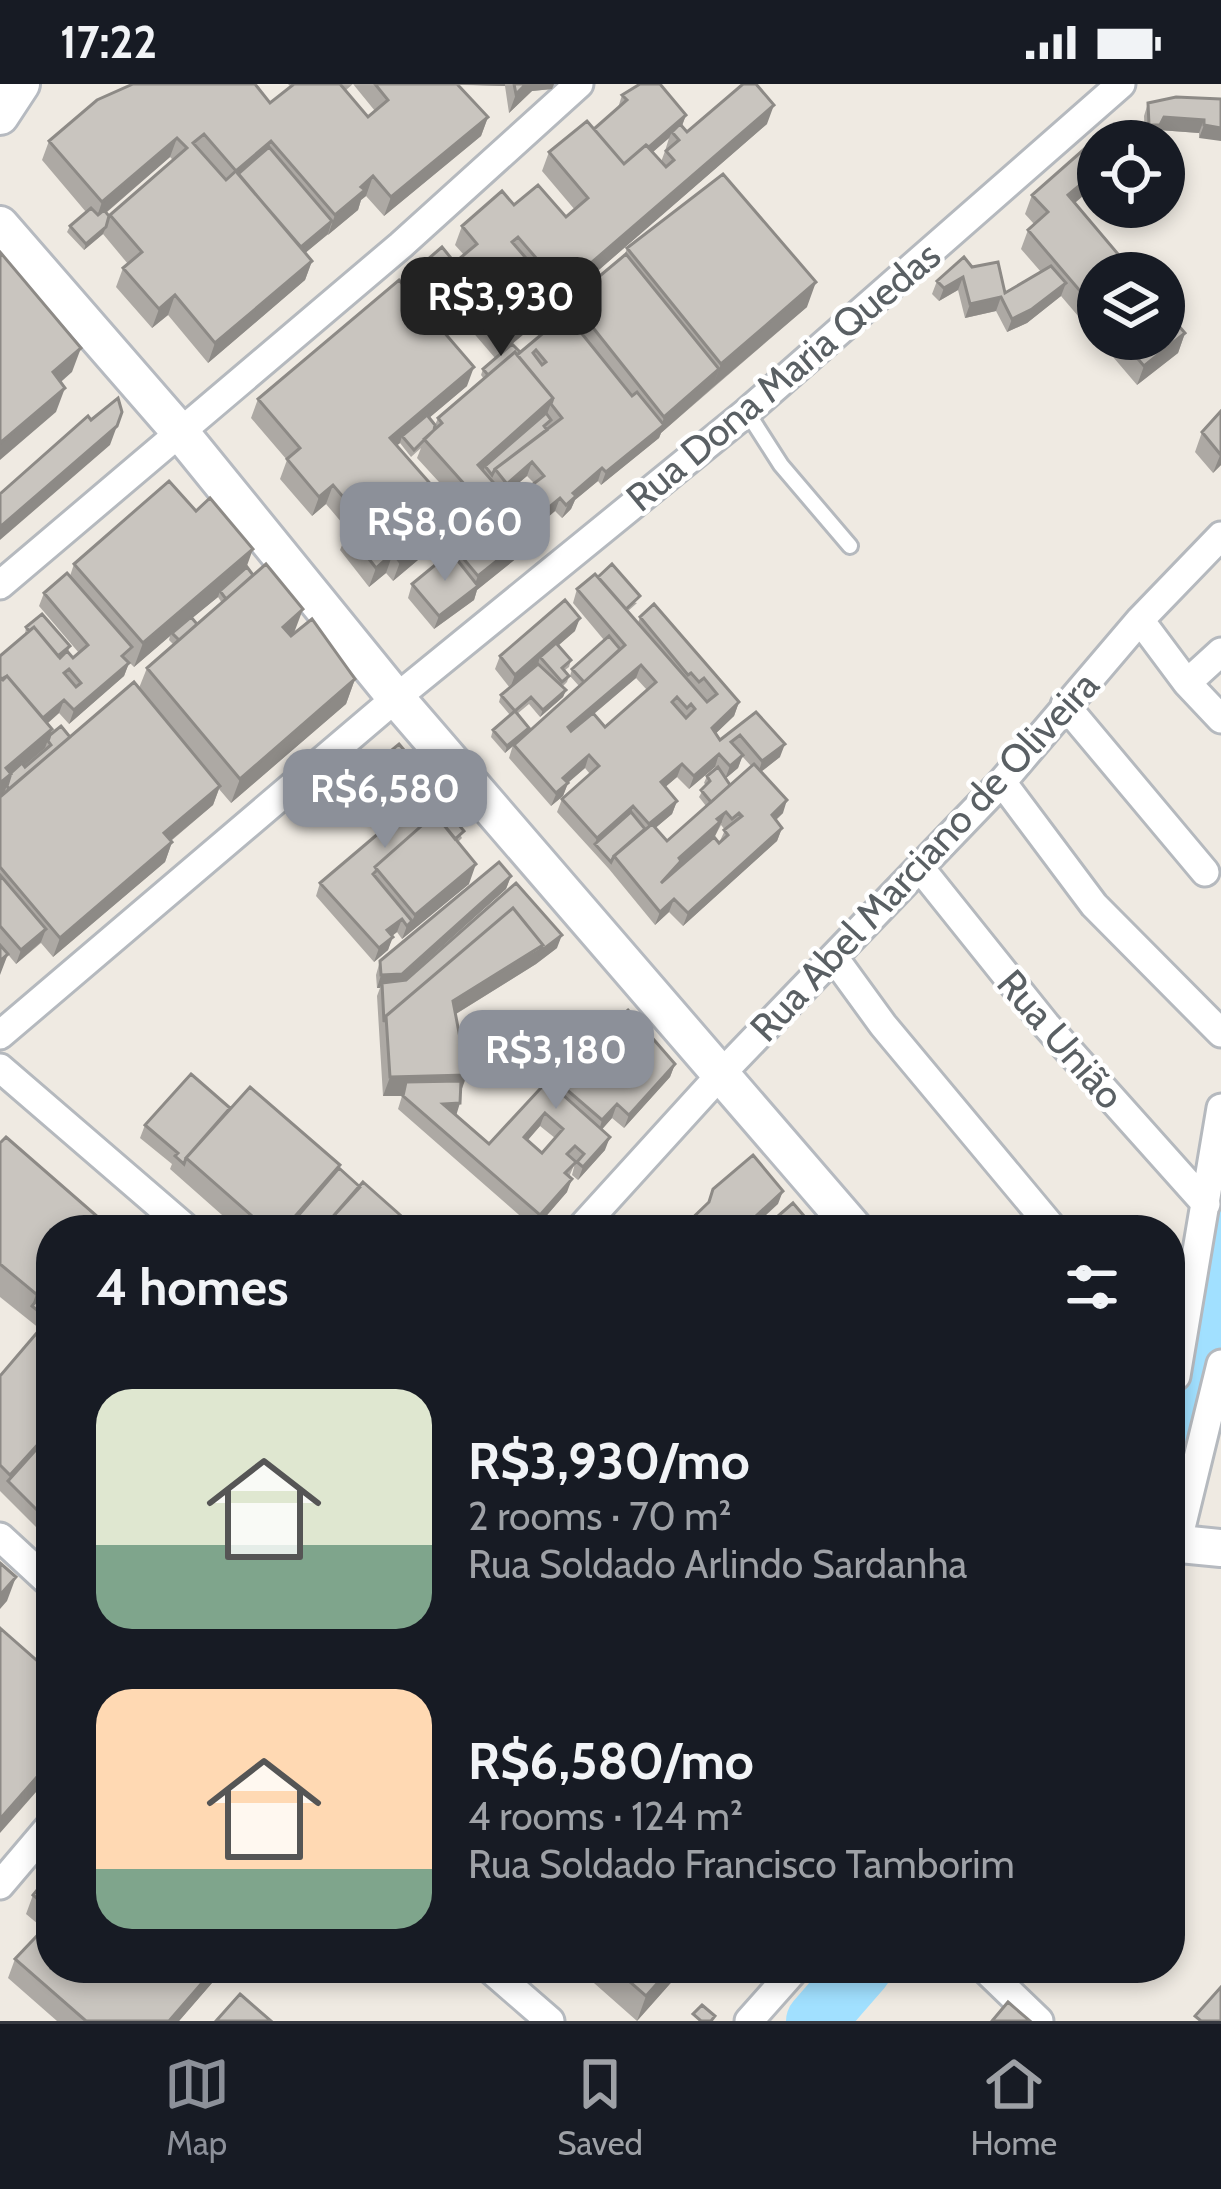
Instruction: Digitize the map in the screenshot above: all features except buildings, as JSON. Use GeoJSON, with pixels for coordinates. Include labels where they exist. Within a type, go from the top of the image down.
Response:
{"type":"FeatureCollection","features":[{"type":"Feature","properties":{"kind":"street"},"geometry":{"type":"LineString","coordinates":[[0,116],[21,84]]}},
{"type":"Feature","properties":{"kind":"street"},"geometry":{"type":"LineString","coordinates":[[0,585],[400,245],[579,84]]}},
{"type":"Feature","properties":{"kind":"street","name":"Rua Dona Maria Quedas"},"geometry":{"type":"LineString","coordinates":[[0,1035],[396,698],[747,412],[1121,84]]}},
{"type":"Feature","properties":{"kind":"street"},"geometry":{"type":"LineString","coordinates":[[0,225],[180,432],[396,698],[842,1215]]}},
{"type":"Feature","properties":{"kind":"street","name":"Rua Abel Marciano de Oliveira"},"geometry":{"type":"LineString","coordinates":[[593,1215],[1002,782],[1065,704],[1221,536]]}},
{"type":"Feature","properties":{"kind":"street"},"geometry":{"type":"LineString","coordinates":[[1140,620],[1221,719]]}},
{"type":"Feature","properties":{"kind":"street"},"geometry":{"type":"LineString","coordinates":[[1187,683],[1221,652]]}},
{"type":"Feature","properties":{"kind":"street"},"geometry":{"type":"LineString","coordinates":[[1065,704],[1205,872]]}},
{"type":"Feature","properties":{"kind":"street"},"geometry":{"type":"LineString","coordinates":[[1002,782],[1094,905],[1221,1033]]}},
{"type":"Feature","properties":{"kind":"street","name":"Rua União"},"geometry":{"type":"LineString","coordinates":[[921,869],[1046,1025],[1206,1204]]}},
{"type":"Feature","properties":{"kind":"street"},"geometry":{"type":"LineString","coordinates":[[835,959],[883,1025],[1041,1215]]}},
{"type":"Feature","properties":{"kind":"street"},"geometry":{"type":"LineString","coordinates":[[0,1068],[171,1215]]}},
{"type":"Feature","properties":{"kind":"street"},"geometry":{"type":"LineString","coordinates":[[1185,1314],[1221,1108]]}},
{"type":"Feature","properties":{"kind":"street"},"geometry":{"type":"LineString","coordinates":[[1185,1498],[1221,1364]]}},
{"type":"Feature","properties":{"kind":"street"},"geometry":{"type":"LineString","coordinates":[[0,1537],[36,1570]]}},
{"type":"Feature","properties":{"kind":"street"},"geometry":{"type":"LineString","coordinates":[[1185,1547],[1221,1548]]}},
{"type":"Feature","properties":{"kind":"street"},"geometry":{"type":"LineString","coordinates":[[0,1885],[36,1843]]}},
{"type":"Feature","properties":{"kind":"street"},"geometry":{"type":"LineString","coordinates":[[506,1983],[550,2021]]}},
{"type":"Feature","properties":{"kind":"street"},"geometry":{"type":"LineString","coordinates":[[749,2021],[783,1983]]}},
{"type":"Feature","properties":{"kind":"street"},"geometry":{"type":"LineString","coordinates":[[1000,1983],[1039,2021]]}},
{"type":"Feature","properties":{"kind":"lane"},"geometry":{"type":"LineString","coordinates":[[747,412],[781,465],[850,546]]}},
{"type":"Feature","properties":{"kind":"waterway"},"geometry":{"type":"LineString","coordinates":[[1185,1436],[1221,1230]]}},
{"type":"Feature","properties":{"kind":"waterway"},"geometry":{"type":"LineString","coordinates":[[816,2021],[849,1983]]}}]}
